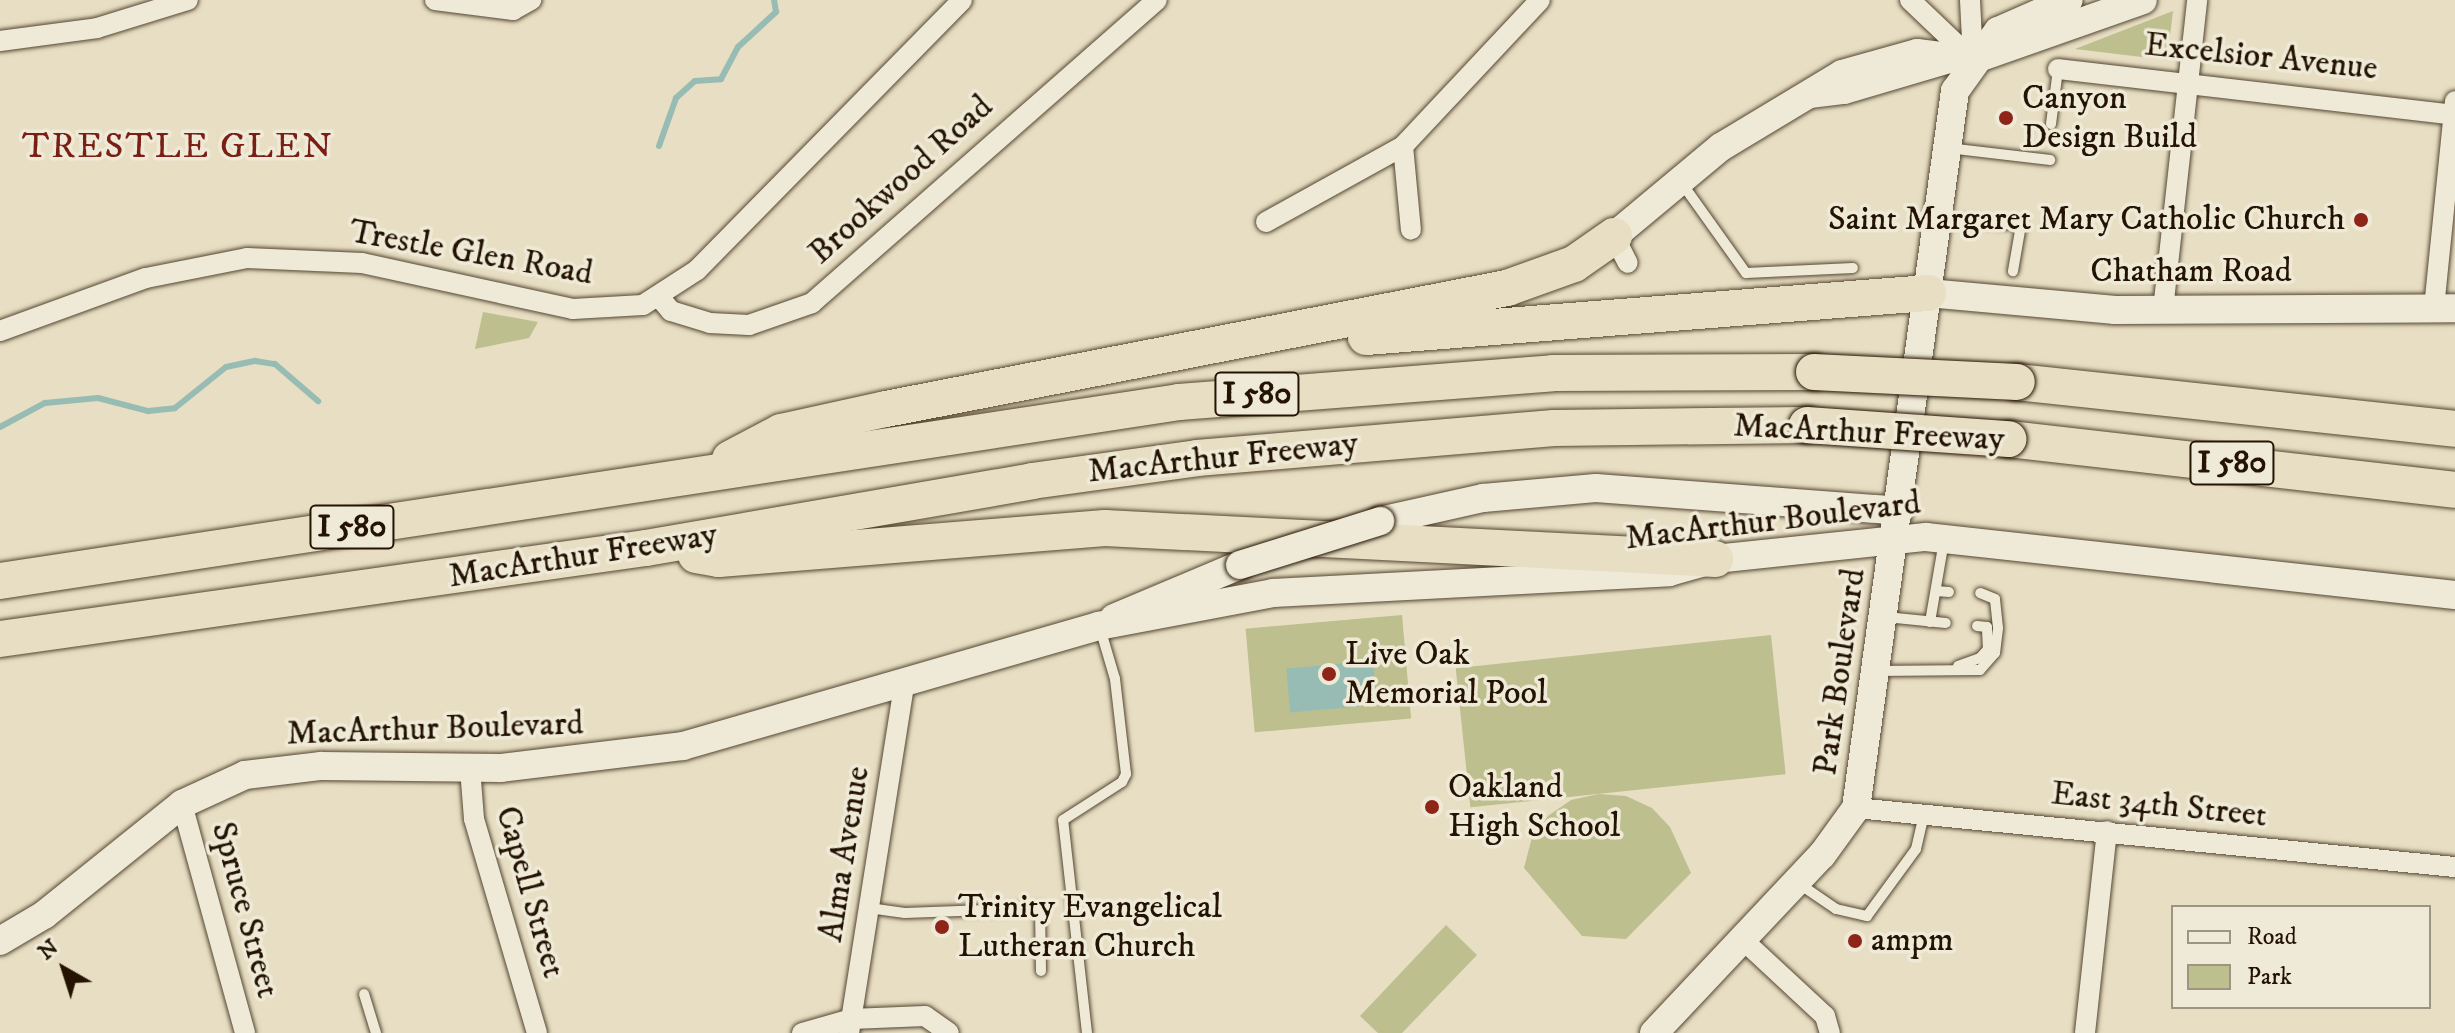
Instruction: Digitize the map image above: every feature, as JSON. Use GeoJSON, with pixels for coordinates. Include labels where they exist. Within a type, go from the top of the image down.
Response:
{"type":"FeatureCollection","features":[{"type":"Feature","properties":{"kind":"highway"},"geometry":{"type":"LineString","coordinates":[[705,472],[781,432],[1507,288],[1621,250]]}},
{"type":"Feature","properties":{"kind":"highway"},"geometry":{"type":"LineString","coordinates":[[1078,373],[1421,331],[1928,293]]}},
{"type":"Feature","properties":{"kind":"highway","name":"MacArthur Freeway"},"geometry":{"type":"LineString","coordinates":[[0,581],[1058,419],[1295,390],[1553,373],[1814,372],[2017,382],[2455,429]]}},
{"type":"Feature","properties":{"kind":"highway","name":"MacArthur Freeway"},"geometry":{"type":"LineString","coordinates":[[0,639],[646,548],[1045,479],[1228,455],[1554,428],[1807,425],[2009,439],[2455,490]]}},
{"type":"Feature","properties":{"kind":"highway"},"geometry":{"type":"LineString","coordinates":[[646,548],[719,559],[1105,528],[1715,559]]}},
{"type":"Feature","properties":{"kind":"main road","name":"Park Boulevard"},"geometry":{"type":"LineString","coordinates":[[1654,1033],[1797,881],[1856,808],[1955,91],[1973,60],[2012,22],[2069,0]]}},
{"type":"Feature","properties":{"kind":"main road"},"geometry":{"type":"LineString","coordinates":[[1621,250],[1679,181],[1733,139],[1842,74],[1896,57],[1932,52],[1973,60],[2143,0]]}},
{"type":"Feature","properties":{"kind":"main road","name":"Chatham Road"},"geometry":{"type":"LineString","coordinates":[[1928,293],[2163,310],[2444,308]]}},
{"type":"Feature","properties":{"kind":"main road","name":"MacArthur Boulevard"},"geometry":{"type":"LineString","coordinates":[[1099,626],[1173,590],[1240,565],[1380,521],[1483,498],[1584,488],[1897,524],[1945,539],[2455,595]]}},
{"type":"Feature","properties":{"kind":"main road","name":"MacArthur Boulevard"},"geometry":{"type":"LineString","coordinates":[[0,941],[44,915],[182,804],[245,775],[279,769],[470,768],[567,763],[683,746],[1099,626],[1273,593],[1527,583],[1669,572],[1715,559],[1897,524]]}},
{"type":"Feature","properties":{"kind":"street"},"geometry":{"type":"LineString","coordinates":[[0,41],[97,28],[188,0]]}},
{"type":"Feature","properties":{"kind":"street"},"geometry":{"type":"LineString","coordinates":[[435,0],[513,10],[531,0]]}},
{"type":"Feature","properties":{"kind":"street","name":"Trestle Glen Road"},"geometry":{"type":"LineString","coordinates":[[0,331],[146,278],[247,258],[362,263],[573,309],[624,310],[660,298],[697,270],[962,0]]}},
{"type":"Feature","properties":{"kind":"street","name":"Brookwood Road"},"geometry":{"type":"LineString","coordinates":[[660,298],[671,311],[710,323],[749,325],[812,303],[1157,0]]}},
{"type":"Feature","properties":{"kind":"street"},"geometry":{"type":"LineString","coordinates":[[1266,222],[1403,146],[1540,0]]}},
{"type":"Feature","properties":{"kind":"street"},"geometry":{"type":"LineString","coordinates":[[1910,0],[1973,60]]}},
{"type":"Feature","properties":{"kind":"street"},"geometry":{"type":"LineString","coordinates":[[1970,0],[1973,60]]}},
{"type":"Feature","properties":{"kind":"street"},"geometry":{"type":"LineString","coordinates":[[2163,310],[2197,0]]}},
{"type":"Feature","properties":{"kind":"street","name":"Excelsior Avenue"},"geometry":{"type":"LineString","coordinates":[[2058,69],[2188,86],[2455,110]]}},
{"type":"Feature","properties":{"kind":"street"},"geometry":{"type":"LineString","coordinates":[[2444,308],[2455,110]]}},
{"type":"Feature","properties":{"kind":"street"},"geometry":{"type":"LineString","coordinates":[[1403,146],[1411,230]]}},
{"type":"Feature","properties":{"kind":"street","name":"Alma Avenue"},"geometry":{"type":"LineString","coordinates":[[850,1026],[904,684]]}},
{"type":"Feature","properties":{"kind":"street","name":"Capell Street"},"geometry":{"type":"LineString","coordinates":[[470,768],[474,819],[537,1033]]}},
{"type":"Feature","properties":{"kind":"street","name":"Spruce Street"},"geometry":{"type":"LineString","coordinates":[[182,804],[245,1033]]}},
{"type":"Feature","properties":{"kind":"street","name":"East 34th Street"},"geometry":{"type":"LineString","coordinates":[[1856,808],[2455,867]]}},
{"type":"Feature","properties":{"kind":"street"},"geometry":{"type":"LineString","coordinates":[[2085,1033],[2107,831]]}},
{"type":"Feature","properties":{"kind":"street"},"geometry":{"type":"LineString","coordinates":[[1742,939],[1825,1016],[1830,1033]]}},
{"type":"Feature","properties":{"kind":"street"},"geometry":{"type":"LineString","coordinates":[[802,1033],[925,1016],[949,1033]]}},
{"type":"Feature","properties":{"kind":"lane"},"geometry":{"type":"LineString","coordinates":[[2051,124],[2058,69]]}},
{"type":"Feature","properties":{"kind":"lane"},"geometry":{"type":"LineString","coordinates":[[1946,148],[2050,160]]}},
{"type":"Feature","properties":{"kind":"lane"},"geometry":{"type":"LineString","coordinates":[[1679,181],[1746,273],[1853,268]]}},
{"type":"Feature","properties":{"kind":"lane"},"geometry":{"type":"LineString","coordinates":[[1937,219],[2021,225],[2013,271]]}},
{"type":"Feature","properties":{"kind":"lane"},"geometry":{"type":"LineString","coordinates":[[1930,622],[1945,539]]}},
{"type":"Feature","properties":{"kind":"lane"},"geometry":{"type":"LineString","coordinates":[[1936,591],[1949,592]]}},
{"type":"Feature","properties":{"kind":"lane"},"geometry":{"type":"LineString","coordinates":[[1877,671],[1980,670],[1995,653],[1995,599],[1980,593]]}},
{"type":"Feature","properties":{"kind":"lane"},"geometry":{"type":"LineString","coordinates":[[1884,616],[1946,623]]}},
{"type":"Feature","properties":{"kind":"lane"},"geometry":{"type":"LineString","coordinates":[[1087,1033],[1063,820],[1122,782],[1126,774],[1115,679],[1099,626]]}},
{"type":"Feature","properties":{"kind":"lane"},"geometry":{"type":"LineString","coordinates":[[1928,671],[1980,658],[1991,637],[1987,627],[1977,626]]}},
{"type":"Feature","properties":{"kind":"lane"},"geometry":{"type":"LineString","coordinates":[[1797,881],[1836,909],[1867,916],[1916,849],[1924,814]]}},
{"type":"Feature","properties":{"kind":"lane"},"geometry":{"type":"LineString","coordinates":[[869,908],[905,913],[1040,908],[1041,971]]}},
{"type":"Feature","properties":{"kind":"lane"},"geometry":{"type":"LineString","coordinates":[[364,994],[376,1033]]}},
{"type":"Feature","properties":{"kind":"green space"},"geometry":{"type":"Polygon","coordinates":[[[2173,11],[2167,60],[2075,49],[2173,11]]]}},
{"type":"Feature","properties":{"kind":"green space"},"geometry":{"type":"Polygon","coordinates":[[[483,312],[538,322],[529,338],[475,349],[483,312]]]}},
{"type":"Feature","properties":{"kind":"green space","name":"Live Oak Memorial Pool"},"geometry":{"type":"Polygon","coordinates":[[[1402,615],[1411,719],[1255,732],[1246,629],[1402,615]]]}},
{"type":"Feature","properties":{"kind":"green space"},"geometry":{"type":"Polygon","coordinates":[[[1771,635],[1786,774],[1470,807],[1456,668],[1771,635]]]}},
{"type":"Feature","properties":{"kind":"green space"},"geometry":{"type":"Polygon","coordinates":[[[1599,794],[1626,796],[1652,808],[1670,827],[1691,873],[1626,939],[1582,936],[1524,868],[1532,837],[1548,816],[1571,800],[1599,794]]]}},
{"type":"Feature","properties":{"kind":"green space"},"geometry":{"type":"Polygon","coordinates":[[[1446,925],[1477,955],[1402,1033],[1378,1033],[1360,1016],[1446,925]]]}},
{"type":"Feature","properties":{"kind":"water","name":"Live Oak Memorial Pool"},"geometry":{"type":"Polygon","coordinates":[[[1373,661],[1377,705],[1290,712],[1286,669],[1373,661]]]}},
{"type":"Feature","properties":{"kind":"waterway"},"geometry":{"type":"LineString","coordinates":[[659,146],[676,98],[695,81],[721,79],[738,47],[776,12],[774,0]]}},
{"type":"Feature","properties":{"kind":"waterway"},"geometry":{"type":"LineString","coordinates":[[0,427],[45,403],[98,398],[148,411],[175,408],[226,367],[255,361],[275,364],[318,401]]}},
{"type":"Feature","properties":{"kind":"place","name":"Canyon Design Build"},"geometry":{"type":"Point","coordinates":[2006,118]}},
{"type":"Feature","properties":{"kind":"place","name":"Saint Margaret Mary Catholic Church"},"geometry":{"type":"Point","coordinates":[2361,220]}},
{"type":"Feature","properties":{"kind":"place","name":"Live Oak Memorial Pool"},"geometry":{"type":"Point","coordinates":[1329,674]}},
{"type":"Feature","properties":{"kind":"place","name":"Oakland High School"},"geometry":{"type":"Point","coordinates":[1432,807]}},
{"type":"Feature","properties":{"kind":"place","name":"Trinity Evangelical Lutheran Church"},"geometry":{"type":"Point","coordinates":[942,927]}},
{"type":"Feature","properties":{"kind":"place","name":"ampm"},"geometry":{"type":"Point","coordinates":[1855,941]}},
{"type":"Feature","properties":{"kind":"district","name":"TRESTLE GLEN"},"geometry":{"type":"Point","coordinates":[178,147]}}]}
